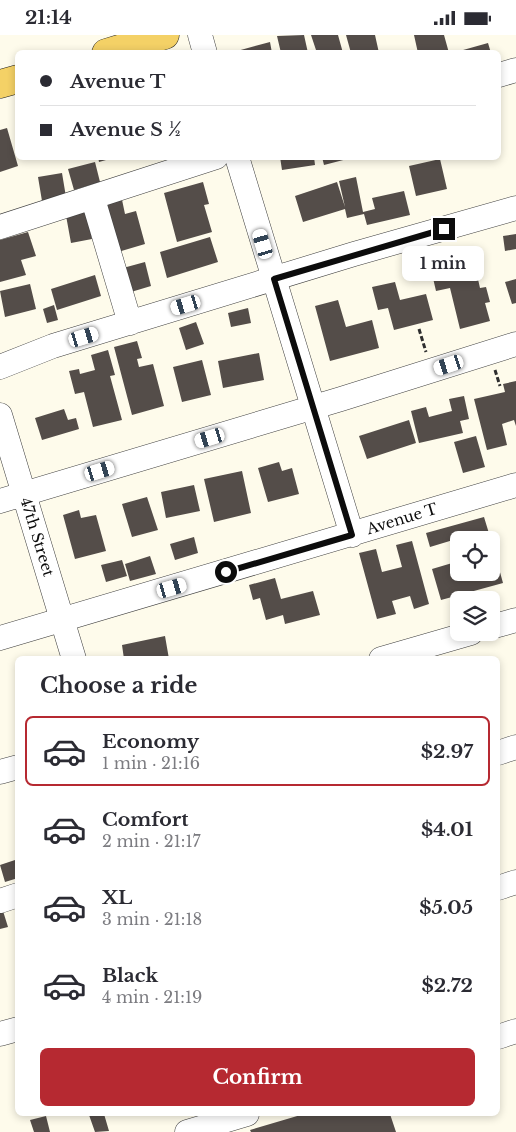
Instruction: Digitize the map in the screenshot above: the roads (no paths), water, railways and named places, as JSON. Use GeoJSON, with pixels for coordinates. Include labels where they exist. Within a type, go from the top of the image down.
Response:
{"type":"FeatureCollection","features":[{"type":"Feature","properties":{"kind":"main road"},"geometry":{"type":"LineString","coordinates":[[116,50],[165,35]]}},
{"type":"Feature","properties":{"kind":"main road"},"geometry":{"type":"LineString","coordinates":[[0,84],[15,80]]}},
{"type":"Feature","properties":{"kind":"street"},"geometry":{"type":"LineString","coordinates":[[200,35],[204,50]]}},
{"type":"Feature","properties":{"kind":"street"},"geometry":{"type":"LineString","coordinates":[[501,74],[516,70]]}},
{"type":"Feature","properties":{"kind":"street"},"geometry":{"type":"LineString","coordinates":[[0,227],[93,199],[207,160]]}},
{"type":"Feature","properties":{"kind":"street"},"geometry":{"type":"LineString","coordinates":[[238,160],[352,535]]}},
{"type":"Feature","properties":{"kind":"street"},"geometry":{"type":"LineString","coordinates":[[93,199],[130,323]]}},
{"type":"Feature","properties":{"kind":"street"},"geometry":{"type":"LineString","coordinates":[[0,367],[53,346],[516,208]]}},
{"type":"Feature","properties":{"kind":"street"},"geometry":{"type":"LineString","coordinates":[[0,501],[313,408],[516,344]]}},
{"type":"Feature","properties":{"kind":"street","name":"47th Street"},"geometry":{"type":"LineString","coordinates":[[0,415],[73,656]]}},
{"type":"Feature","properties":{"kind":"street","name":"Avenue T"},"geometry":{"type":"LineString","coordinates":[[0,638],[516,485]]}},
{"type":"Feature","properties":{"kind":"street"},"geometry":{"type":"LineString","coordinates":[[500,624],[516,620]]}},
{"type":"Feature","properties":{"kind":"street"},"geometry":{"type":"LineString","coordinates":[[390,656],[450,639]]}},
{"type":"Feature","properties":{"kind":"street"},"geometry":{"type":"LineString","coordinates":[[500,752],[516,747]]}},
{"type":"Feature","properties":{"kind":"street"},"geometry":{"type":"LineString","coordinates":[[0,772],[15,768]]}},
{"type":"Feature","properties":{"kind":"street"},"geometry":{"type":"LineString","coordinates":[[500,887],[516,883]]}},
{"type":"Feature","properties":{"kind":"street"},"geometry":{"type":"LineString","coordinates":[[0,901],[15,896]]}},
{"type":"Feature","properties":{"kind":"street"},"geometry":{"type":"LineString","coordinates":[[0,1034],[15,1030]]}},
{"type":"Feature","properties":{"kind":"street"},"geometry":{"type":"LineString","coordinates":[[500,1036],[516,1031]]}},
{"type":"Feature","properties":{"kind":"street"},"geometry":{"type":"LineString","coordinates":[[187,1132],[210,1119],[232,1116]]}}]}
